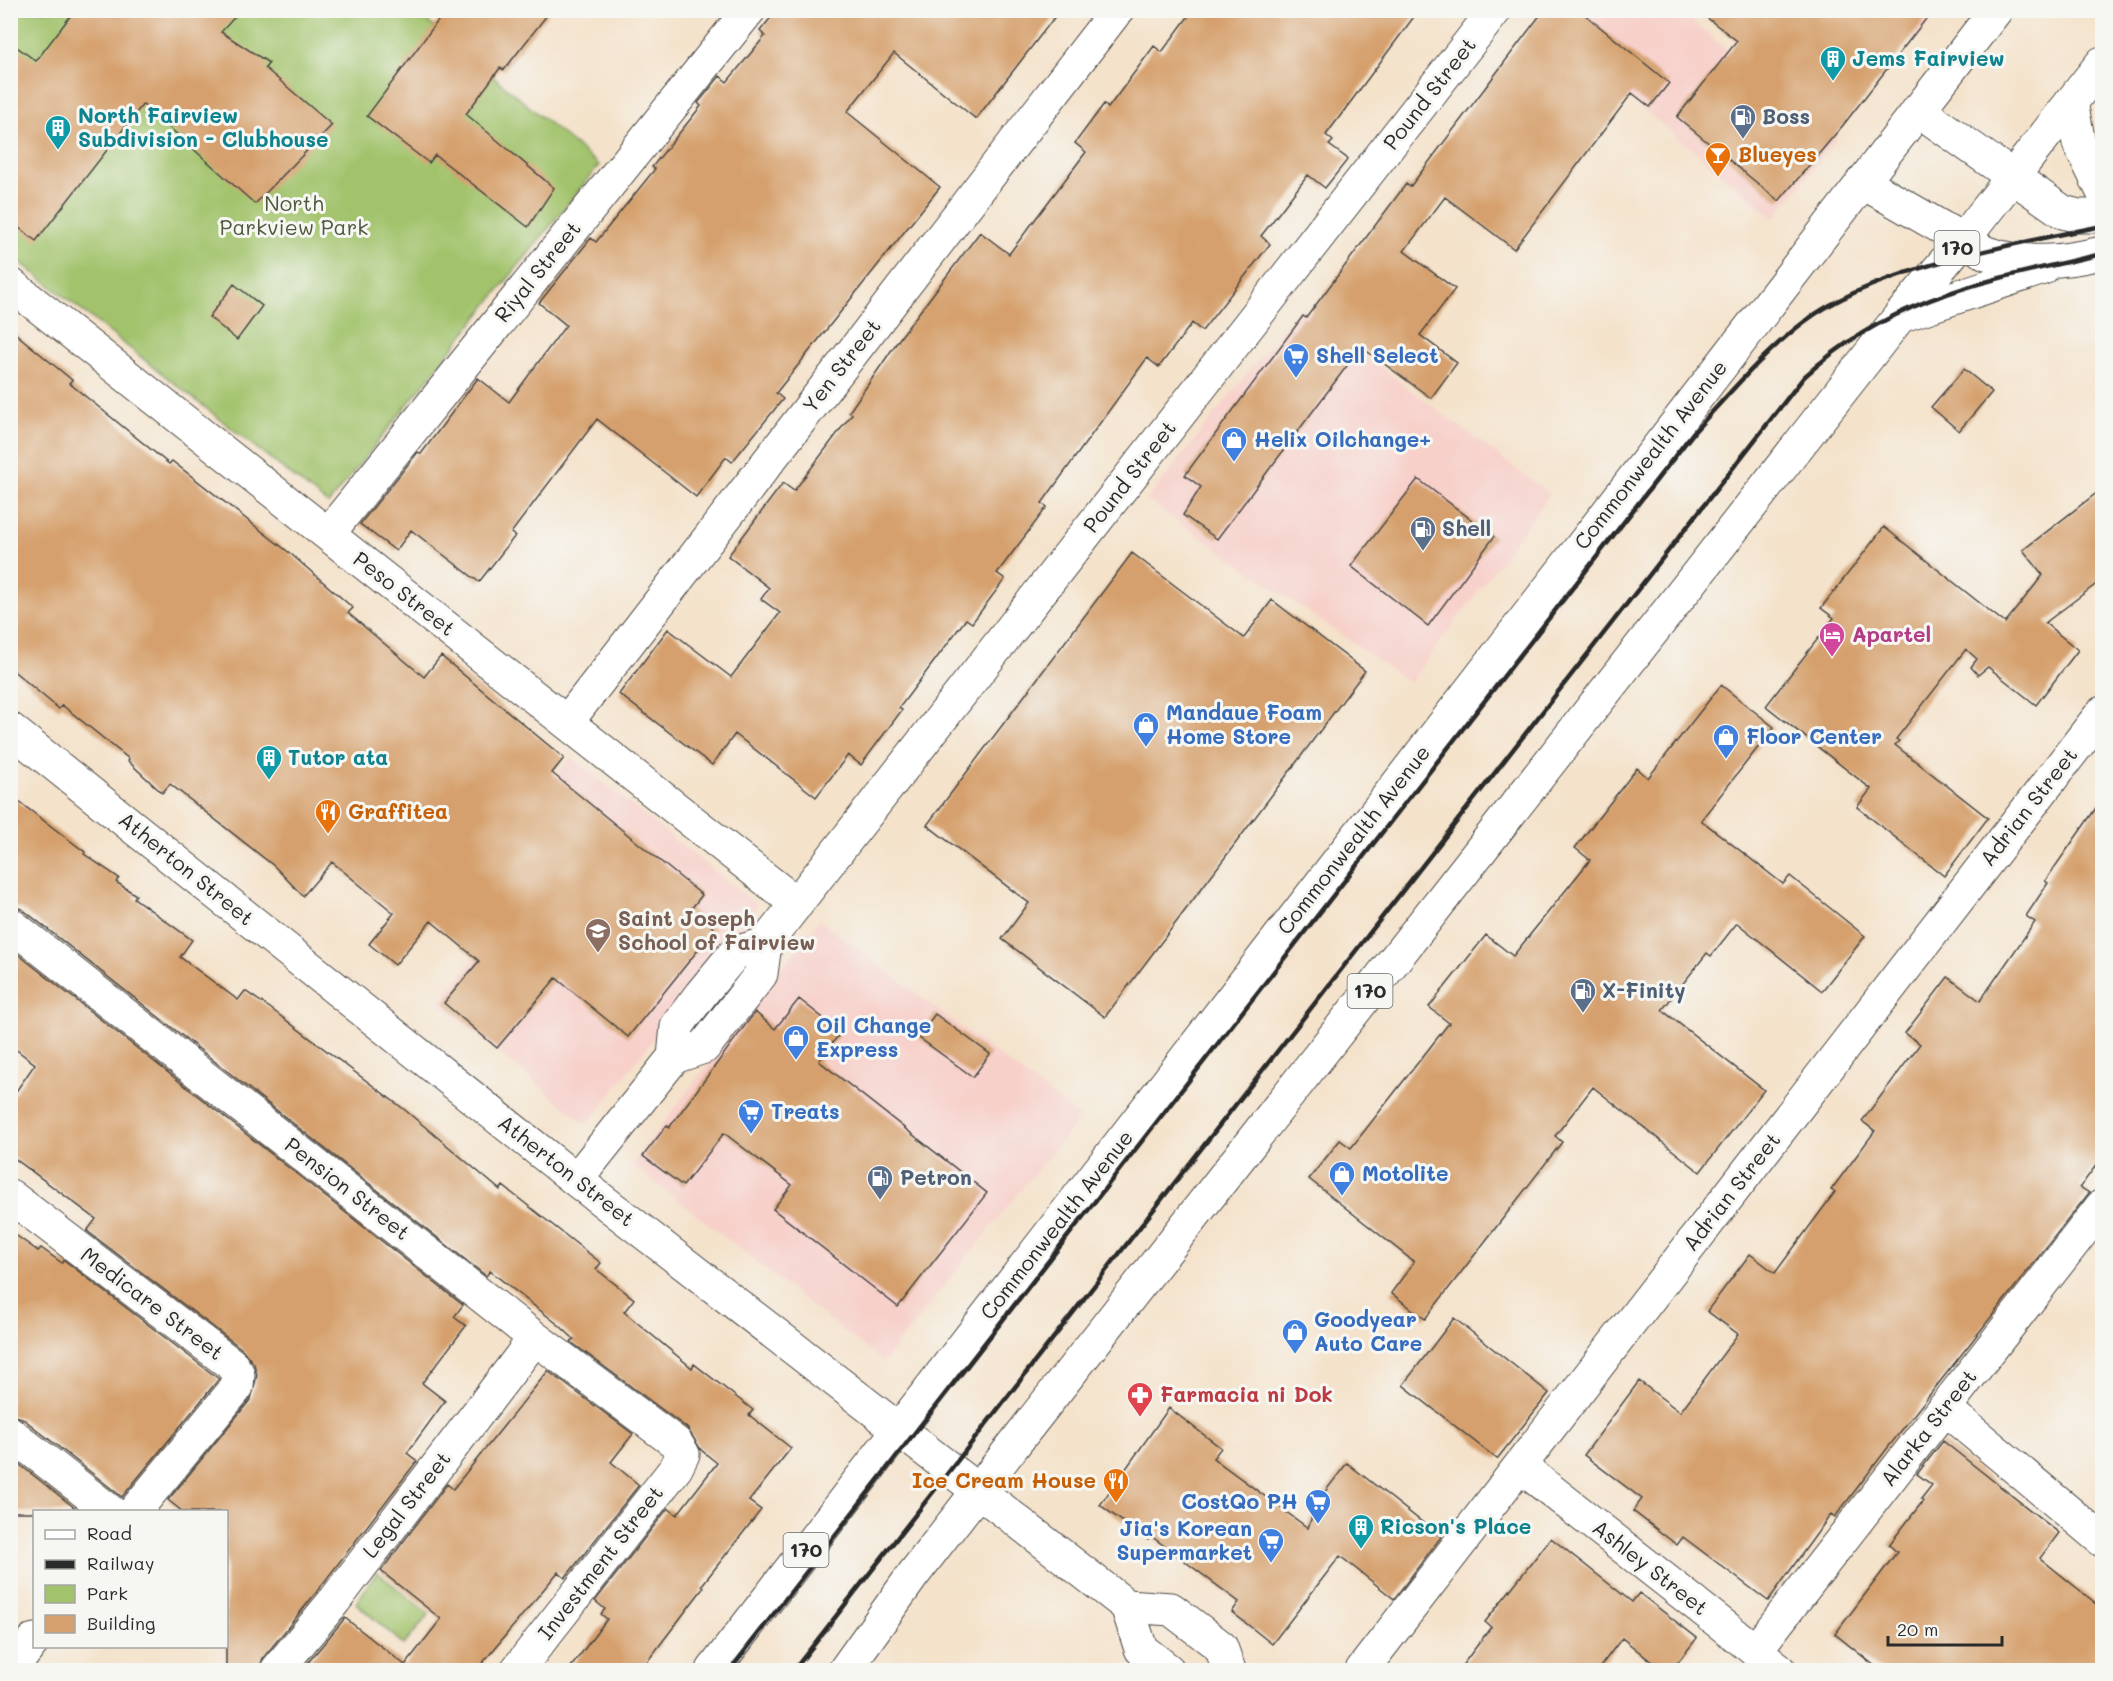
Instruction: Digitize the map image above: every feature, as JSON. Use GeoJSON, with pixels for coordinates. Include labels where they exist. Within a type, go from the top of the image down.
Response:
{"type":"FeatureCollection","features":[{"type":"Feature","properties":{"kind":"street","name":"Riyal Street"},"geometry":{"type":"LineString","coordinates":[[328,534],[749,10]]}},
{"type":"Feature","properties":{"kind":"street","name":"Yen Street"},"geometry":{"type":"LineString","coordinates":[[567,722],[1117,10]]}},
{"type":"Feature","properties":{"kind":"street","name":"Pound Street"},"geometry":{"type":"LineString","coordinates":[[576,1180],[674,1057],[677,1026],[701,994],[735,953],[765,944],[1496,10]]}},
{"type":"Feature","properties":{"kind":"street","name":"Commonwealth Avenue"},"geometry":{"type":"LineString","coordinates":[[713,1671],[1996,10]]}},
{"type":"Feature","properties":{"kind":"street","name":"170"},"geometry":{"type":"LineString","coordinates":[[845,1671],[978,1491],[1900,316],[2103,63]]}},
{"type":"Feature","properties":{"kind":"street"},"geometry":{"type":"LineString","coordinates":[[2071,102],[2079,143],[2103,190]]}},
{"type":"Feature","properties":{"kind":"street"},"geometry":{"type":"LineString","coordinates":[[1918,110],[2063,212],[2078,216],[2103,216]]}},
{"type":"Feature","properties":{"kind":"street"},"geometry":{"type":"LineString","coordinates":[[1862,182],[1986,253],[2008,260],[2062,262]]}},
{"type":"Feature","properties":{"kind":"street"},"geometry":{"type":"LineString","coordinates":[[1900,316],[2062,262],[2103,253]]}},
{"type":"Feature","properties":{"kind":"street","name":"Peso Street"},"geometry":{"type":"LineString","coordinates":[[10,284],[797,904]]}},
{"type":"Feature","properties":{"kind":"street","name":"Adrian Street"},"geometry":{"type":"LineString","coordinates":[[1362,1671],[2103,713]]}},
{"type":"Feature","properties":{"kind":"street","name":"Atherton Street"},"geometry":{"type":"LineString","coordinates":[[10,729],[576,1180],[1127,1606]]}},
{"type":"Feature","properties":{"kind":"street","name":"Pension Street"},"geometry":{"type":"LineString","coordinates":[[10,924],[536,1338],[676,1443],[683,1454]]}},
{"type":"Feature","properties":{"kind":"street","name":"Medicare Street"},"geometry":{"type":"LineString","coordinates":[[10,1196],[231,1364],[238,1374],[237,1387],[136,1510]]}},
{"type":"Feature","properties":{"kind":"street","name":"Alarka Street"},"geometry":{"type":"LineString","coordinates":[[1767,1661],[1944,1408],[2103,1206]]}},
{"type":"Feature","properties":{"kind":"street","name":"Legal Street"},"geometry":{"type":"LineString","coordinates":[[277,1671],[335,1600],[536,1338]]}},
{"type":"Feature","properties":{"kind":"street"},"geometry":{"type":"LineString","coordinates":[[1944,1408],[2103,1540]]}},
{"type":"Feature","properties":{"kind":"street"},"geometry":{"type":"LineString","coordinates":[[10,1432],[108,1510]]}},
{"type":"Feature","properties":{"kind":"street","name":"Investment Street"},"geometry":{"type":"LineString","coordinates":[[517,1671],[676,1468],[683,1454]]}},
{"type":"Feature","properties":{"kind":"street","name":"Ashley Street"},"geometry":{"type":"LineString","coordinates":[[1520,1466],[1767,1661]]}},
{"type":"Feature","properties":{"kind":"street"},"geometry":{"type":"LineString","coordinates":[[1168,1671],[1141,1649],[1127,1606],[1171,1609],[1221,1647],[1229,1671]]}},
{"type":"Feature","properties":{"kind":"street"},"geometry":{"type":"LineString","coordinates":[[11,1670],[33,1641]]}},
{"type":"Feature","properties":{"kind":"shaded area"},"geometry":{"type":"Polygon","coordinates":[[[1538,10],[1680,11],[1837,139],[1774,218],[1533,17],[1538,10]]]}},
{"type":"Feature","properties":{"kind":"shaded area"},"geometry":{"type":"Polygon","coordinates":[[[1878,11],[1937,11],[1915,40],[1878,11]]]}},
{"type":"Feature","properties":{"kind":"shaded area"},"geometry":{"type":"Polygon","coordinates":[[[1300,307],[1550,494],[1410,683],[1147,500],[1300,307]]]}},
{"type":"Feature","properties":{"kind":"shaded area","name":"Saint Joseph School of Fairview"},"geometry":{"type":"Polygon","coordinates":[[[571,757],[757,905],[587,1125],[438,1003],[528,892],[488,860],[571,757]]]}},
{"type":"Feature","properties":{"kind":"shaded area"},"geometry":{"type":"Polygon","coordinates":[[[819,920],[1080,1117],[883,1362],[632,1164],[819,920]]]}},
{"type":"Feature","properties":{"kind":"green space","name":"North Parkview Park"},"geometry":{"type":"Polygon","coordinates":[[[10,11],[415,11],[599,165],[328,504],[11,255],[10,11]]]}},
{"type":"Feature","properties":{"kind":"green space"},"geometry":{"type":"Polygon","coordinates":[[[377,1572],[429,1614],[404,1645],[356,1603],[377,1572]]]}},
{"type":"Feature","properties":{"kind":"building"},"geometry":{"type":"Polygon","coordinates":[[[75,10],[241,10],[221,32],[269,63],[265,68],[332,125],[255,204],[143,104],[36,241],[10,221],[10,42],[36,61],[75,10]]]}},
{"type":"Feature","properties":{"kind":"building"},"geometry":{"type":"Polygon","coordinates":[[[446,10],[551,10],[504,70],[500,68],[466,114],[554,188],[528,227],[435,155],[429,163],[367,116],[446,10]]]}},
{"type":"Feature","properties":{"kind":"building"},"geometry":{"type":"Polygon","coordinates":[[[777,10],[1060,10],[976,119],[894,53],[847,112],[940,187],[776,393],[783,399],[732,462],[726,457],[696,497],[597,419],[511,533],[515,536],[479,582],[411,530],[396,551],[360,524],[418,452],[421,454],[478,378],[509,402],[566,325],[539,303],[591,238],[596,242],[655,169],[652,167],[701,106],[698,103],[720,76],[727,82],[765,36],[760,31],[777,10]]]}},
{"type":"Feature","properties":{"kind":"building"},"geometry":{"type":"Polygon","coordinates":[[[1193,10],[1419,10],[1326,135],[1333,141],[1329,145],[1348,159],[1325,188],[1308,175],[1261,236],[1270,244],[1202,331],[1192,323],[1159,367],[1147,358],[1042,503],[1047,507],[997,573],[1005,579],[972,623],[966,619],[899,708],[902,710],[861,765],[848,755],[816,797],[735,734],[712,765],[619,694],[668,629],[731,677],[780,613],[761,599],[769,588],[728,556],[783,483],[794,491],[852,414],[849,412],[902,335],[980,232],[1009,254],[1086,152],[1075,143],[1104,104],[1108,108],[1154,46],[1162,52],[1193,10]]]}},
{"type":"Feature","properties":{"kind":"building"},"geometry":{"type":"Polygon","coordinates":[[[1544,10],[1579,10],[1669,83],[1650,107],[1632,93],[1514,249],[1445,197],[1404,251],[1455,289],[1420,335],[1457,363],[1431,398],[1361,347],[1217,539],[1183,515],[1201,487],[1185,475],[1303,316],[1306,318],[1406,184],[1410,187],[1544,10]]]}},
{"type":"Feature","properties":{"kind":"building"},"geometry":{"type":"Polygon","coordinates":[[[1697,10],[1933,10],[1844,124],[1779,201],[1677,117],[1737,41],[1697,10]]]}},
{"type":"Feature","properties":{"kind":"building"},"geometry":{"type":"Polygon","coordinates":[[[234,284],[262,306],[237,340],[209,317],[234,284]]]}},
{"type":"Feature","properties":{"kind":"building"},"geometry":{"type":"Polygon","coordinates":[[[10,329],[72,380],[69,383],[169,464],[172,461],[291,554],[353,608],[348,613],[424,677],[441,656],[564,758],[552,773],[702,895],[691,909],[715,929],[628,1037],[556,978],[497,1048],[444,1003],[479,961],[431,921],[395,965],[369,944],[394,913],[332,862],[303,896],[274,866],[170,784],[162,793],[128,761],[129,759],[62,705],[59,709],[10,668],[10,329]]]}},
{"type":"Feature","properties":{"kind":"building"},"geometry":{"type":"Polygon","coordinates":[[[1964,369],[1992,392],[1959,431],[1931,407],[1964,369]]]}},
{"type":"Feature","properties":{"kind":"building","name":"Shell"},"geometry":{"type":"Polygon","coordinates":[[[1418,479],[1494,537],[1428,626],[1351,566],[1418,479]]]}},
{"type":"Feature","properties":{"kind":"building"},"geometry":{"type":"Polygon","coordinates":[[[2103,488],[2103,579],[2045,623],[2078,650],[2036,705],[1988,667],[1978,675],[1971,667],[1977,659],[1966,649],[1896,739],[1899,741],[1895,745],[1988,818],[1944,876],[1857,807],[1871,789],[1766,706],[1834,618],[1821,608],[1884,527],[2005,623],[2043,575],[2023,550],[2103,488]]]}},
{"type":"Feature","properties":{"kind":"building","name":"Mandaue Foam Home Store"},"geometry":{"type":"Polygon","coordinates":[[[1132,553],[1244,638],[1272,600],[1365,671],[1105,1017],[1002,939],[1029,903],[927,825],[1132,553]]]}},
{"type":"Feature","properties":{"kind":"building"},"geometry":{"type":"Polygon","coordinates":[[[1721,685],[1774,727],[1701,820],[1783,884],[1790,876],[1865,936],[1822,991],[1737,923],[1711,956],[1707,953],[1662,1010],[1764,1090],[1700,1172],[1593,1087],[1555,1136],[1562,1142],[1425,1319],[1391,1293],[1414,1262],[1309,1179],[1340,1140],[1351,1148],[1449,1023],[1429,1007],[1486,935],[1513,956],[1590,860],[1575,848],[1637,768],[1648,778],[1721,685]]]}},
{"type":"Feature","properties":{"kind":"building"},"geometry":{"type":"Polygon","coordinates":[[[10,795],[85,852],[84,854],[119,878],[116,882],[136,895],[134,898],[192,940],[180,957],[238,1000],[245,991],[270,1008],[405,1110],[500,1190],[503,1186],[601,1263],[596,1269],[634,1299],[624,1312],[692,1368],[694,1364],[753,1410],[749,1415],[791,1448],[749,1501],[761,1510],[702,1585],[704,1587],[640,1671],[568,1671],[607,1619],[601,1614],[605,1609],[595,1601],[668,1508],[677,1515],[717,1463],[701,1450],[687,1428],[571,1342],[574,1339],[560,1326],[490,1271],[486,1276],[22,909],[10,906],[10,795]]]}},
{"type":"Feature","properties":{"kind":"building"},"geometry":{"type":"Polygon","coordinates":[[[2103,798],[2103,1156],[2080,1187],[2089,1193],[1835,1517],[1831,1514],[1768,1601],[1683,1537],[1677,1545],[1633,1511],[1642,1499],[1584,1455],[1639,1381],[1680,1412],[1738,1334],[1707,1311],[1750,1254],[1775,1273],[1835,1192],[1831,1190],[1875,1131],[1862,1121],[1920,1044],[1905,1033],[1948,977],[1980,1001],[2035,922],[2026,916],[2048,883],[2045,881],[2103,798]]]}},
{"type":"Feature","properties":{"kind":"building"},"geometry":{"type":"Polygon","coordinates":[[[10,948],[463,1305],[454,1317],[466,1326],[422,1383],[445,1401],[407,1453],[417,1461],[263,1658],[259,1671],[226,1671],[228,1510],[180,1510],[168,1500],[251,1399],[257,1375],[254,1364],[242,1349],[87,1231],[96,1219],[10,1155],[10,1100],[35,1064],[10,1045],[10,948]]]}},
{"type":"Feature","properties":{"kind":"building"},"geometry":{"type":"Polygon","coordinates":[[[799,999],[841,1032],[819,1061],[987,1193],[898,1307],[773,1209],[792,1185],[724,1133],[683,1186],[643,1156],[667,1125],[669,1128],[755,1012],[775,1029],[799,999]]]}},
{"type":"Feature","properties":{"kind":"building"},"geometry":{"type":"Polygon","coordinates":[[[935,1014],[990,1054],[973,1077],[918,1037],[935,1014]]]}},
{"type":"Feature","properties":{"kind":"building"},"geometry":{"type":"Polygon","coordinates":[[[10,1231],[38,1251],[41,1248],[62,1263],[64,1260],[219,1379],[122,1497],[22,1418],[10,1415],[10,1231]]]}},
{"type":"Feature","properties":{"kind":"building"},"geometry":{"type":"Polygon","coordinates":[[[1454,1318],[1549,1393],[1497,1459],[1403,1385],[1454,1318]]]}},
{"type":"Feature","properties":{"kind":"building"},"geometry":{"type":"Polygon","coordinates":[[[548,1371],[633,1434],[611,1462],[639,1485],[565,1578],[558,1572],[476,1671],[301,1671],[345,1618],[405,1665],[441,1619],[381,1571],[447,1484],[453,1489],[548,1371]]]}},
{"type":"Feature","properties":{"kind":"building"},"geometry":{"type":"Polygon","coordinates":[[[1169,1408],[1221,1448],[1213,1458],[1308,1528],[1317,1502],[1347,1463],[1441,1537],[1394,1599],[1340,1556],[1272,1644],[1232,1612],[1239,1602],[1151,1536],[1148,1540],[1100,1505],[1169,1408]]]}},
{"type":"Feature","properties":{"kind":"building"},"geometry":{"type":"Polygon","coordinates":[[[1943,1441],[2059,1533],[2040,1558],[2103,1609],[2103,1671],[1881,1671],[1835,1634],[1897,1552],[1889,1545],[1923,1501],[1921,1499],[1932,1485],[1917,1474],[1943,1441]]]}},
{"type":"Feature","properties":{"kind":"building"},"geometry":{"type":"Polygon","coordinates":[[[10,1457],[77,1510],[33,1510],[33,1512],[10,1512],[10,1457]]]}},
{"type":"Feature","properties":{"kind":"building"},"geometry":{"type":"Polygon","coordinates":[[[1551,1538],[1632,1602],[1639,1593],[1697,1638],[1671,1671],[1663,1671],[1622,1638],[1597,1671],[1458,1671],[1491,1627],[1485,1622],[1551,1538]]]}},
{"type":"Feature","properties":{"kind":"railway"},"geometry":{"type":"LineString","coordinates":[[730,1670],[1694,432],[1747,374],[1804,322],[1833,303],[1868,287],[1947,260],[2102,226]]}},
{"type":"Feature","properties":{"kind":"railway"},"geometry":{"type":"LineString","coordinates":[[794,1670],[1804,377],[1837,350],[1872,327],[1907,309],[1982,283],[2102,254]]}},
{"type":"Feature","properties":{"kind":"place","name":"Jems Fairview"},"geometry":{"type":"Point","coordinates":[1833,82]}},
{"type":"Feature","properties":{"kind":"place","name":"Boss"},"geometry":{"type":"Point","coordinates":[1743,140]}},
{"type":"Feature","properties":{"kind":"place","name":"North Fairview Subdivision - Clubhouse"},"geometry":{"type":"Point","coordinates":[58,151]}},
{"type":"Feature","properties":{"kind":"place","name":"Blueyes"},"geometry":{"type":"Point","coordinates":[1718,178]}},
{"type":"Feature","properties":{"kind":"place","name":"Shell Select"},"geometry":{"type":"Point","coordinates":[1296,379]}},
{"type":"Feature","properties":{"kind":"place","name":"Helix Oilchange+"},"geometry":{"type":"Point","coordinates":[1234,463]}},
{"type":"Feature","properties":{"kind":"place","name":"Shell"},"geometry":{"type":"Point","coordinates":[1423,552]}},
{"type":"Feature","properties":{"kind":"place","name":"Apartel"},"geometry":{"type":"Point","coordinates":[1832,658]}},
{"type":"Feature","properties":{"kind":"place","name":"Mandaue Foam Home Store"},"geometry":{"type":"Point","coordinates":[1146,748]}},
{"type":"Feature","properties":{"kind":"place","name":"Floor Center"},"geometry":{"type":"Point","coordinates":[1726,760]}},
{"type":"Feature","properties":{"kind":"place","name":"Tutor ata"},"geometry":{"type":"Point","coordinates":[269,781]}},
{"type":"Feature","properties":{"kind":"place","name":"Graffitea"},"geometry":{"type":"Point","coordinates":[328,835]}},
{"type":"Feature","properties":{"kind":"place","name":"Saint Joseph School of Fairview"},"geometry":{"type":"Point","coordinates":[598,954]}},
{"type":"Feature","properties":{"kind":"place","name":"X-Finity"},"geometry":{"type":"Point","coordinates":[1583,1014]}},
{"type":"Feature","properties":{"kind":"place","name":"Oil Change Express"},"geometry":{"type":"Point","coordinates":[796,1061]}},
{"type":"Feature","properties":{"kind":"place","name":"Treats"},"geometry":{"type":"Point","coordinates":[751,1135]}},
{"type":"Feature","properties":{"kind":"place","name":"Motolite"},"geometry":{"type":"Point","coordinates":[1342,1197]}},
{"type":"Feature","properties":{"kind":"place","name":"Petron"},"geometry":{"type":"Point","coordinates":[880,1201]}},
{"type":"Feature","properties":{"kind":"place","name":"Goodyear Auto Care"},"geometry":{"type":"Point","coordinates":[1295,1355]}},
{"type":"Feature","properties":{"kind":"place","name":"Farmacia ni Dok"},"geometry":{"type":"Point","coordinates":[1140,1418]}},
{"type":"Feature","properties":{"kind":"place","name":"Ice Cream House"},"geometry":{"type":"Point","coordinates":[1116,1504]}},
{"type":"Feature","properties":{"kind":"place","name":"CostQo PH"},"geometry":{"type":"Point","coordinates":[1318,1525]}},
{"type":"Feature","properties":{"kind":"place","name":"Ricson's Place"},"geometry":{"type":"Point","coordinates":[1361,1550]}},
{"type":"Feature","properties":{"kind":"place","name":"Jia's Korean Supermarket"},"geometry":{"type":"Point","coordinates":[1271,1564]}}]}
